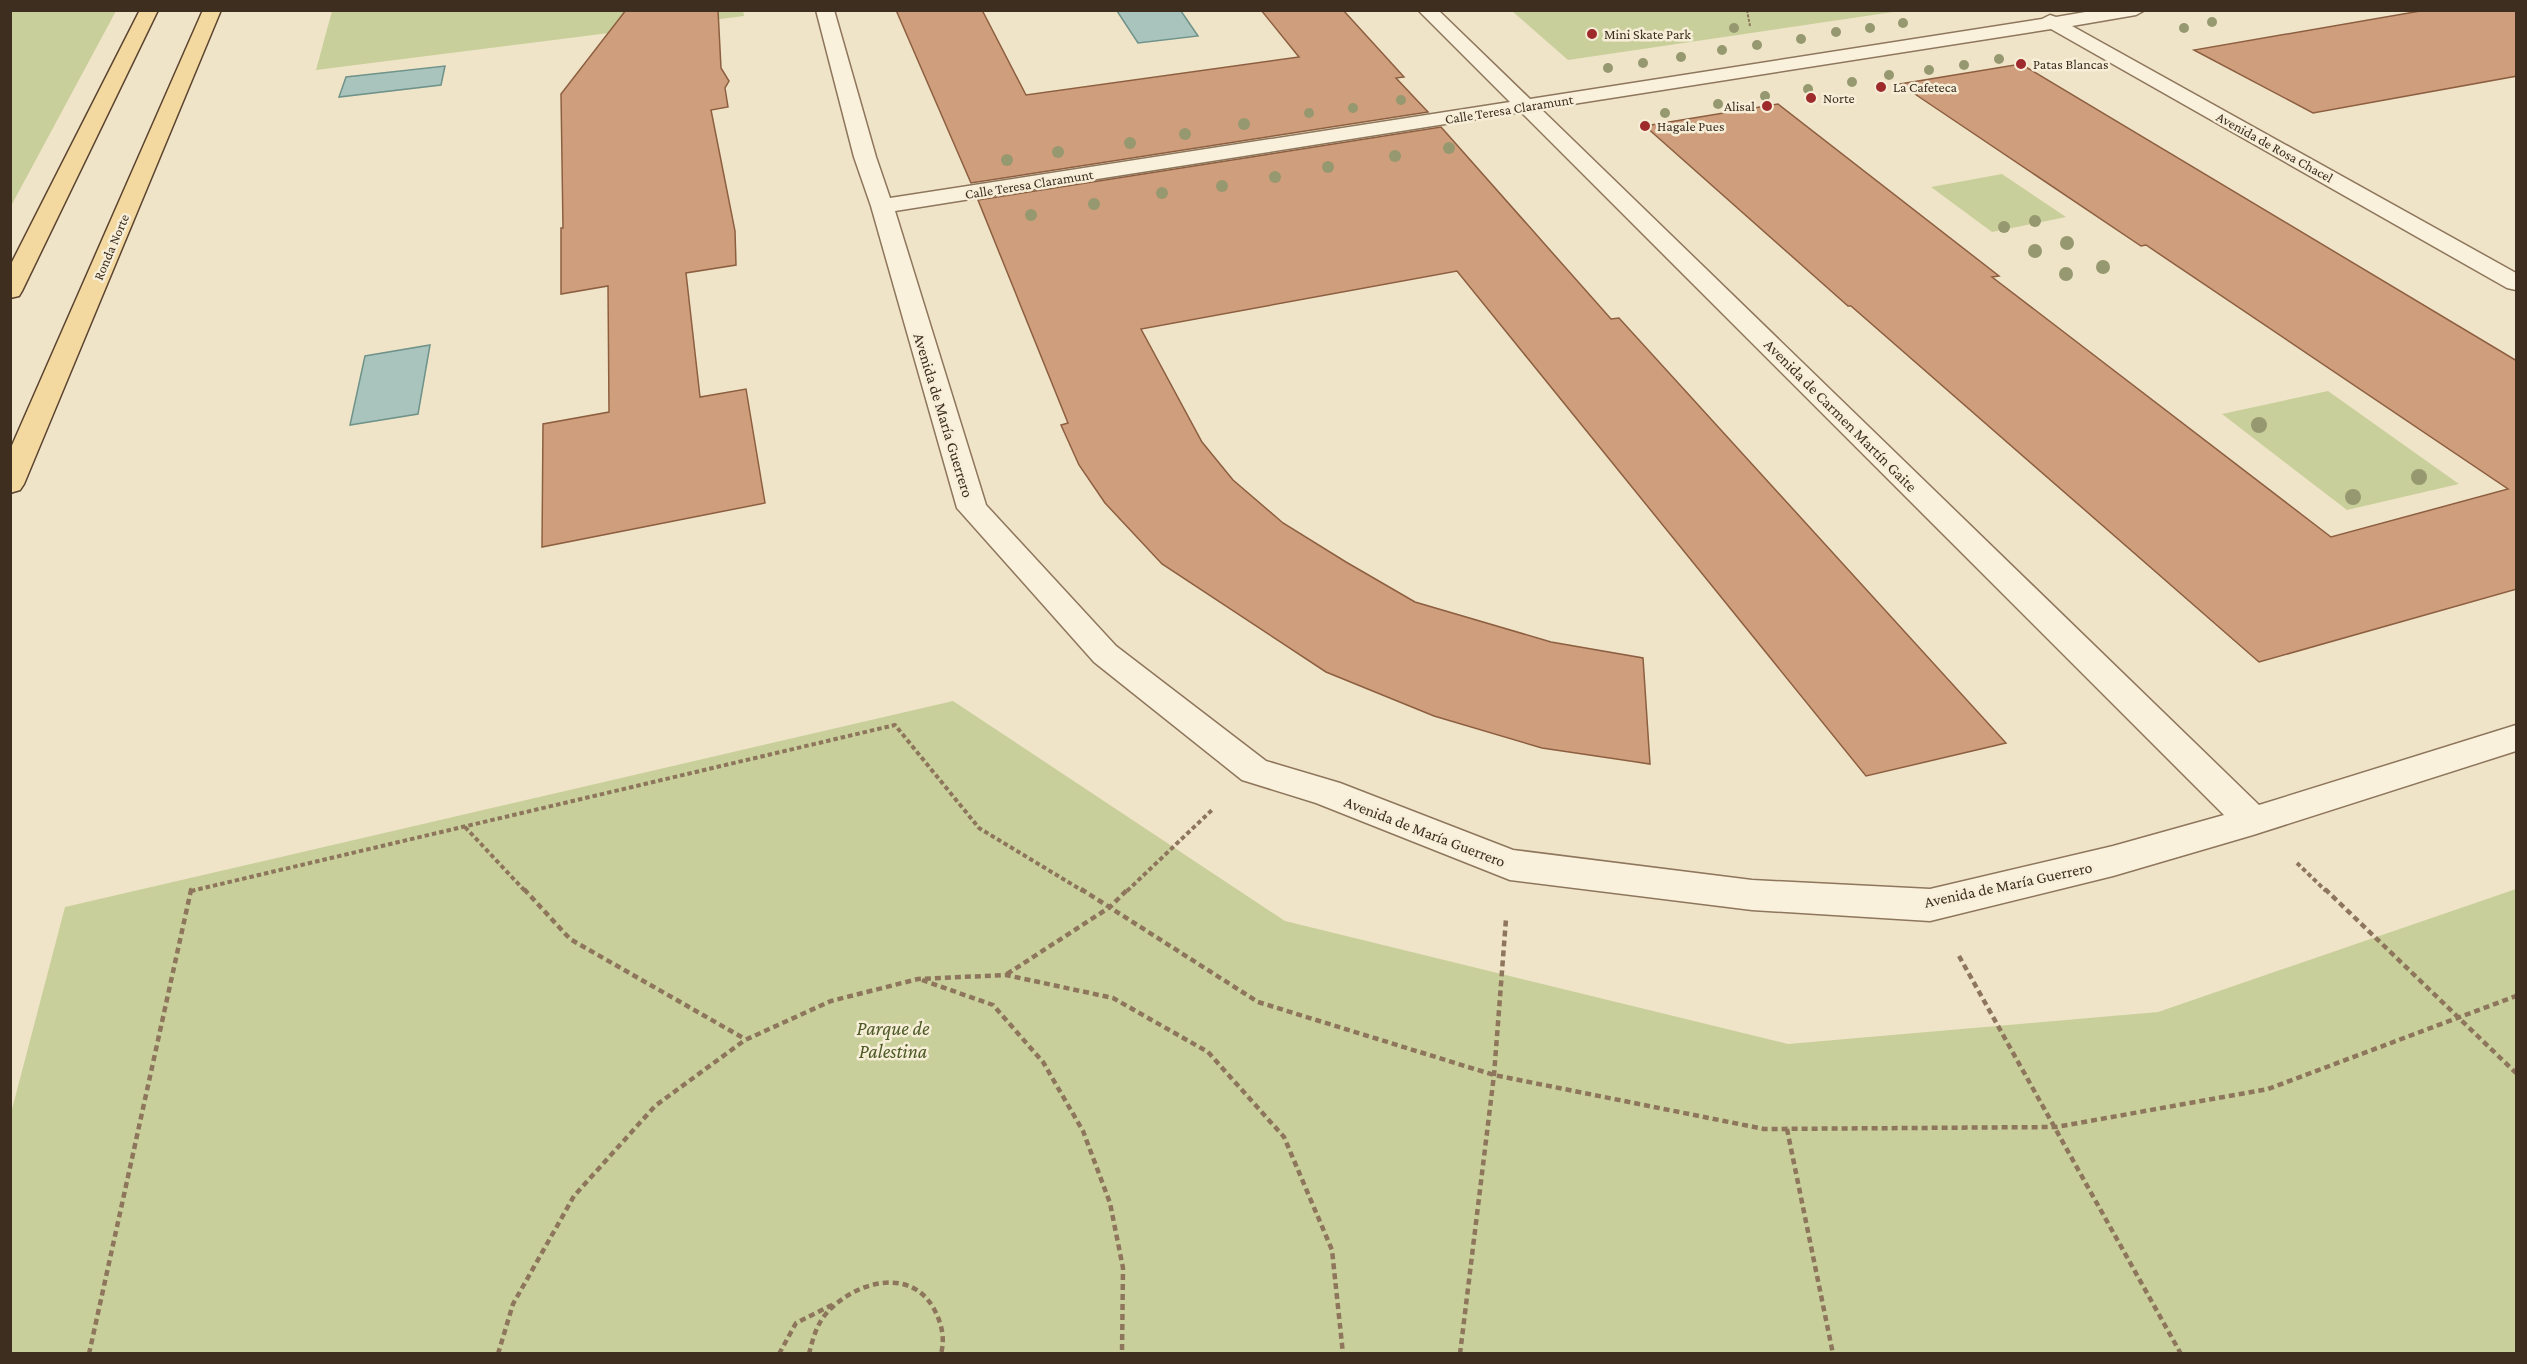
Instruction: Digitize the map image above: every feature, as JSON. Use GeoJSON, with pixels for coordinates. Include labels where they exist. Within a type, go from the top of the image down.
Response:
{"type":"FeatureCollection","features":[{"type":"Feature","properties":{"kind":"main road"},"geometry":{"type":"LineString","coordinates":[[10,291],[149,10]]}},
{"type":"Feature","properties":{"kind":"main road","name":"Ronda Norte"},"geometry":{"type":"LineString","coordinates":[[10,484],[212,10]]}},
{"type":"Feature","properties":{"kind":"street","name":"Avenida de María Guerrero"},"geometry":{"type":"LineString","coordinates":[[825,10],[865,157],[882,206],[972,508],[1105,654],[1254,771],[1327,793],[1510,865],[1752,894],[1930,905],[2114,861],[2253,821],[2517,738]]}},
{"type":"Feature","properties":{"kind":"street","name":"Avenida de Carmen Martín Gaite"},"geometry":{"type":"LineString","coordinates":[[1427,10],[2253,821]]}},
{"type":"Feature","properties":{"kind":"street","name":"Avenida de Rosa Chacel"},"geometry":{"type":"LineString","coordinates":[[2032,10],[2517,284]]}},
{"type":"Feature","properties":{"kind":"street","name":"Calle Teresa Claramunt"},"geometry":{"type":"LineString","coordinates":[[882,206],[2136,10]]}},
{"type":"Feature","properties":{"kind":"path"},"geometry":{"type":"LineString","coordinates":[[89,1353],[191,890],[895,725],[979,828],[1110,907],[1258,1002],[1494,1076],[1764,1129],[2055,1127],[2268,1089],[2517,996]]}},
{"type":"Feature","properties":{"kind":"path"},"geometry":{"type":"LineString","coordinates":[[1006,975],[1110,907],[1254,771]]}},
{"type":"Feature","properties":{"kind":"path"},"geometry":{"type":"LineString","coordinates":[[2253,821],[2517,1073]]}},
{"type":"Feature","properties":{"kind":"path"},"geometry":{"type":"LineString","coordinates":[[464,826],[570,939],[745,1040]]}},
{"type":"Feature","properties":{"kind":"path"},"geometry":{"type":"LineString","coordinates":[[1460,1353],[1494,1076],[1510,865]]}},
{"type":"Feature","properties":{"kind":"path"},"geometry":{"type":"LineString","coordinates":[[1930,905],[2181,1353]]}},
{"type":"Feature","properties":{"kind":"path"},"geometry":{"type":"LineString","coordinates":[[498,1353],[513,1304],[574,1196],[655,1106],[745,1040],[831,1001],[918,979],[1006,975],[1113,998],[1208,1052],[1224,1069],[1284,1137],[1332,1250],[1343,1353]]}},
{"type":"Feature","properties":{"kind":"path"},"geometry":{"type":"LineString","coordinates":[[918,979],[993,1005],[1043,1062],[1083,1131],[1110,1203],[1123,1268],[1122,1353]]}},
{"type":"Feature","properties":{"kind":"path"},"geometry":{"type":"LineString","coordinates":[[1787,1129],[1833,1353]]}},
{"type":"Feature","properties":{"kind":"path"},"geometry":{"type":"LineString","coordinates":[[779,1353],[796,1323],[863,1286],[884,1281],[903,1283],[918,1290],[930,1300],[944,1330],[941,1353]]}},
{"type":"Feature","properties":{"kind":"path"},"geometry":{"type":"LineString","coordinates":[[809,1353],[814,1332],[837,1302]]}},
{"type":"Feature","properties":{"kind":"green space"},"geometry":{"type":"Polygon","coordinates":[[[743,10],[744,16],[316,70],[332,11],[743,10]]]}},
{"type":"Feature","properties":{"kind":"green space"},"geometry":{"type":"Polygon","coordinates":[[[10,11],[116,11],[11,206],[10,11]]]}},
{"type":"Feature","properties":{"kind":"green space"},"geometry":{"type":"Polygon","coordinates":[[[1512,11],[1900,11],[1568,60],[1512,11]]]}},
{"type":"Feature","properties":{"kind":"green space"},"geometry":{"type":"Polygon","coordinates":[[[2002,174],[2066,217],[1992,232],[1931,187],[2002,174]]]}},
{"type":"Feature","properties":{"kind":"green space"},"geometry":{"type":"Polygon","coordinates":[[[2328,391],[2459,484],[2347,510],[2222,414],[2328,391]]]}},
{"type":"Feature","properties":{"kind":"green space","name":"Parque de Palestina"},"geometry":{"type":"Polygon","coordinates":[[[953,701],[1285,921],[1788,1044],[2158,1012],[2516,889],[2516,1353],[11,1353],[11,1113],[65,907],[953,701]]]}},
{"type":"Feature","properties":{"kind":"water"},"geometry":{"type":"Polygon","coordinates":[[[1117,11],[1181,11],[1198,36],[1138,43],[1117,11]]]}},
{"type":"Feature","properties":{"kind":"water"},"geometry":{"type":"Polygon","coordinates":[[[445,66],[441,85],[339,97],[346,77],[445,66]]]}},
{"type":"Feature","properties":{"kind":"water"},"geometry":{"type":"Polygon","coordinates":[[[430,345],[418,414],[350,425],[365,356],[430,345]]]}},
{"type":"Feature","properties":{"kind":"building"},"geometry":{"type":"Polygon","coordinates":[[[626,10],[718,10],[721,68],[729,81],[725,88],[728,107],[711,110],[735,231],[736,265],[686,273],[700,397],[746,389],[765,503],[542,547],[543,424],[609,412],[608,286],[561,294],[561,228],[563,228],[561,94],[626,10]]]}},
{"type":"Feature","properties":{"kind":"building"},"geometry":{"type":"Polygon","coordinates":[[[896,10],[982,10],[1026,95],[1299,57],[1261,10],[1343,10],[1404,77],[1396,78],[1428,112],[971,183],[896,10]]]}},
{"type":"Feature","properties":{"kind":"building"},"geometry":{"type":"Polygon","coordinates":[[[2426,10],[2517,10],[2517,76],[2313,113],[2194,50],[2426,10]]]}},
{"type":"Feature","properties":{"kind":"building"},"geometry":{"type":"Polygon","coordinates":[[[2021,64],[2517,361],[2517,589],[2259,662],[1851,306],[1848,306],[1645,126],[1778,104],[1999,276],[1992,277],[2331,537],[2508,489],[2146,245],[2141,246],[1900,84],[2021,64]]]}},
{"type":"Feature","properties":{"kind":"building"},"geometry":{"type":"Polygon","coordinates":[[[1441,127],[1611,319],[1619,318],[2006,743],[1866,776],[1457,271],[1141,329],[1202,442],[1233,480],[1283,523],[1415,602],[1551,642],[1643,658],[1650,764],[1542,748],[1434,716],[1326,672],[1162,564],[1105,503],[1079,465],[1061,425],[1068,423],[978,200],[1441,127]]]}},
{"type":"Feature","properties":{"kind":"place","name":"Mini Skate Park"},"geometry":{"type":"Point","coordinates":[1592,34]}},
{"type":"Feature","properties":{"kind":"place","name":"Patas Blancas"},"geometry":{"type":"Point","coordinates":[2021,64]}},
{"type":"Feature","properties":{"kind":"place","name":"La Cafeteca"},"geometry":{"type":"Point","coordinates":[1881,87]}},
{"type":"Feature","properties":{"kind":"place","name":"Norte"},"geometry":{"type":"Point","coordinates":[1811,98]}},
{"type":"Feature","properties":{"kind":"place","name":"Alisal"},"geometry":{"type":"Point","coordinates":[1767,106]}},
{"type":"Feature","properties":{"kind":"place","name":"Hagale Pues"},"geometry":{"type":"Point","coordinates":[1645,126]}}]}
